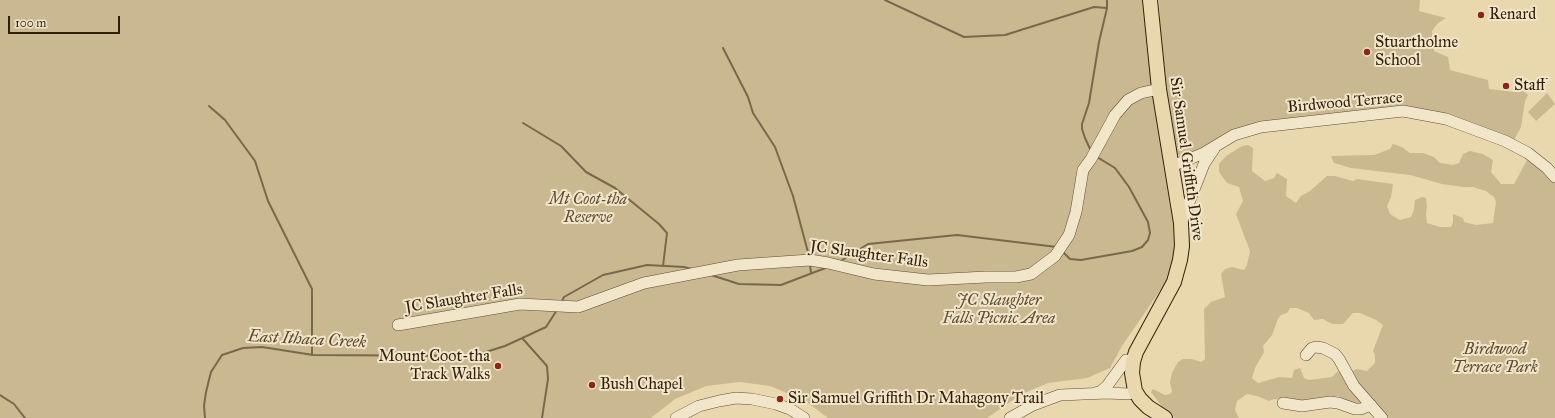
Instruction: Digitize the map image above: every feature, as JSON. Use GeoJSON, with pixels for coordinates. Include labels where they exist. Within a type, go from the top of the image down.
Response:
{"type":"FeatureCollection","features":[{"type":"Feature","properties":{"kind":"main road","name":"Sir Samuel Griffith Drive"},"geometry":{"type":"LineString","coordinates":[[1133,395],[1133,362],[1136,352],[1165,302],[1174,282],[1181,254],[1181,223],[1159,89],[1150,0]]}},
{"type":"Feature","properties":{"kind":"main road"},"geometry":{"type":"LineString","coordinates":[[1149,418],[1136,406],[1133,395],[1124,377],[1126,360],[1134,343],[1154,319]]}},
{"type":"Feature","properties":{"kind":"main road"},"geometry":{"type":"LineString","coordinates":[[1133,395],[1165,418]]}},
{"type":"Feature","properties":{"kind":"street","name":"JC Slaughter Falls"},"geometry":{"type":"LineString","coordinates":[[398,326],[520,304],[578,307],[644,283],[738,265],[807,260],[828,263],[874,274],[928,280],[1016,277],[1031,274],[1058,252],[1069,235],[1072,227],[1083,170],[1091,159],[1114,115],[1128,100],[1141,93],[1159,89]]}},
{"type":"Feature","properties":{"kind":"street","name":"Birdwood Terrace"},"geometry":{"type":"LineString","coordinates":[[1172,166],[1204,153],[1234,135],[1261,127],[1403,111],[1446,119],[1505,141],[1528,153],[1547,168],[1555,177]]}},
{"type":"Feature","properties":{"kind":"street","name":"Birdwood Terrace"},"geometry":{"type":"LineString","coordinates":[[1181,223],[1206,161],[1212,151],[1220,143]]}},
{"type":"Feature","properties":{"kind":"street"},"geometry":{"type":"LineString","coordinates":[[1306,355],[1312,348],[1316,347],[1323,348],[1335,354],[1354,386],[1382,418]]}},
{"type":"Feature","properties":{"kind":"street"},"geometry":{"type":"LineString","coordinates":[[1095,393],[1100,392],[1107,386],[1126,360]]}},
{"type":"Feature","properties":{"kind":"street"},"geometry":{"type":"LineString","coordinates":[[1010,418],[1034,404],[1060,395],[1095,393],[1133,395]]}},
{"type":"Feature","properties":{"kind":"street"},"geometry":{"type":"LineString","coordinates":[[676,418],[699,406],[736,398],[752,399],[776,404],[804,418]]}},
{"type":"Feature","properties":{"kind":"street"},"geometry":{"type":"LineString","coordinates":[[1283,403],[1302,406],[1330,402],[1338,403],[1355,410],[1371,405]]}},
{"type":"Feature","properties":{"kind":"green space","name":"Mt Coot-tha Reserve"},"geometry":{"type":"Polygon","coordinates":[[[0,0],[1142,0],[1163,157],[1176,219],[1176,247],[1168,279],[1122,346],[1110,368],[1087,378],[1048,383],[1020,395],[987,418],[828,418],[804,400],[770,386],[740,382],[706,386],[675,399],[651,418],[0,418],[0,0]]]}},
{"type":"Feature","properties":{"kind":"green space","name":"Stuartholme School"},"geometry":{"type":"Polygon","coordinates":[[[1159,0],[1420,0],[1419,11],[1446,18],[1438,23],[1432,31],[1434,51],[1448,57],[1450,70],[1488,80],[1489,89],[1514,92],[1523,91],[1528,95],[1525,101],[1521,127],[1512,144],[1403,111],[1242,129],[1201,151],[1180,156],[1173,147],[1161,39],[1159,0]]]}},
{"type":"Feature","properties":{"kind":"green space"},"geometry":{"type":"Polygon","coordinates":[[[1547,93],[1555,104],[1536,121],[1528,112],[1547,93]]]}},
{"type":"Feature","properties":{"kind":"green space","name":"Birdwood Terrace Park"},"geometry":{"type":"Polygon","coordinates":[[[1393,144],[1402,147],[1410,153],[1423,153],[1434,157],[1440,163],[1453,165],[1459,163],[1463,154],[1470,151],[1483,154],[1493,160],[1491,172],[1501,184],[1514,184],[1527,160],[1530,162],[1534,160],[1555,183],[1555,418],[1389,418],[1353,377],[1352,371],[1357,369],[1367,371],[1375,363],[1375,355],[1373,351],[1383,325],[1360,313],[1353,313],[1343,324],[1332,324],[1323,319],[1314,320],[1309,313],[1297,308],[1290,308],[1287,313],[1281,315],[1278,319],[1272,335],[1263,346],[1264,352],[1255,368],[1252,378],[1258,383],[1279,377],[1292,378],[1294,370],[1300,368],[1304,378],[1309,380],[1332,377],[1338,371],[1361,397],[1362,405],[1357,407],[1338,396],[1313,400],[1293,401],[1274,399],[1269,401],[1247,394],[1237,401],[1235,410],[1239,418],[1175,418],[1163,408],[1151,392],[1153,389],[1165,395],[1170,394],[1172,392],[1170,382],[1172,373],[1178,362],[1183,359],[1192,359],[1201,362],[1205,359],[1204,309],[1211,302],[1225,297],[1221,274],[1225,269],[1232,267],[1244,270],[1247,265],[1250,251],[1236,214],[1243,201],[1239,187],[1227,183],[1219,172],[1219,164],[1226,156],[1242,146],[1248,145],[1253,148],[1252,171],[1265,181],[1274,178],[1277,173],[1287,179],[1286,196],[1296,203],[1301,196],[1310,191],[1327,176],[1335,176],[1353,181],[1357,179],[1393,184],[1391,197],[1387,206],[1390,214],[1400,220],[1411,217],[1414,210],[1415,200],[1422,197],[1426,198],[1427,223],[1440,227],[1451,227],[1453,222],[1453,214],[1463,218],[1464,222],[1476,225],[1493,223],[1496,202],[1494,197],[1486,191],[1473,187],[1442,184],[1410,175],[1351,168],[1334,163],[1331,156],[1374,155],[1390,149],[1393,144]]]}},
{"type":"Feature","properties":{"kind":"waterway"},"geometry":{"type":"LineString","coordinates":[[885,0],[964,37],[1005,35],[1094,7],[1107,8]]}},
{"type":"Feature","properties":{"kind":"waterway","name":"East Ithaca Creek"},"geometry":{"type":"LineString","coordinates":[[1091,151],[1085,138],[1082,124],[1089,103],[1099,42],[1107,8],[1107,0]]}},
{"type":"Feature","properties":{"kind":"waterway"},"geometry":{"type":"LineString","coordinates":[[723,48],[748,97],[753,113],[775,147],[793,196],[809,256]]}},
{"type":"Feature","properties":{"kind":"waterway"},"geometry":{"type":"LineString","coordinates":[[209,106],[225,120],[255,161],[268,201],[312,289],[312,355]]}},
{"type":"Feature","properties":{"kind":"waterway"},"geometry":{"type":"LineString","coordinates":[[523,123],[561,146],[586,172],[615,188],[659,224],[667,233],[663,266]]}},
{"type":"Feature","properties":{"kind":"waterway","name":"East Ithaca Creek"},"geometry":{"type":"LineString","coordinates":[[1062,251],[1070,259],[1081,260],[1132,251],[1142,247],[1148,240],[1150,233],[1148,222],[1129,187],[1115,168],[1097,157]]}},
{"type":"Feature","properties":{"kind":"waterway","name":"East Ithaca Creek"},"geometry":{"type":"LineString","coordinates":[[839,262],[868,244],[957,235],[1057,247]]}},
{"type":"Feature","properties":{"kind":"waterway"},"geometry":{"type":"LineString","coordinates":[[810,264],[811,273]]}},
{"type":"Feature","properties":{"kind":"waterway","name":"East Ithaca Creek"},"geometry":{"type":"LineString","coordinates":[[561,303],[564,297],[603,275],[647,265],[684,267],[692,269]]}},
{"type":"Feature","properties":{"kind":"waterway","name":"East Ithaca Creek"},"geometry":{"type":"LineString","coordinates":[[711,275],[739,284],[781,285],[828,267]]}},
{"type":"Feature","properties":{"kind":"waterway","name":"East Ithaca Creek"},"geometry":{"type":"LineString","coordinates":[[205,418],[204,406],[211,372],[222,355],[243,348],[262,347],[313,355],[473,356],[505,346],[546,327],[557,310]]}},
{"type":"Feature","properties":{"kind":"waterway"},"geometry":{"type":"LineString","coordinates":[[523,339],[547,366],[548,379],[542,418]]}},
{"type":"Feature","properties":{"kind":"waterway","name":"East Ithaca Creek"},"geometry":{"type":"LineString","coordinates":[[0,395],[14,404],[25,418]]}},
{"type":"Feature","properties":{"kind":"place","name":"Renard"},"geometry":{"type":"Point","coordinates":[1481,15]}},
{"type":"Feature","properties":{"kind":"place","name":"Stuartholme School"},"geometry":{"type":"Point","coordinates":[1367,52]}},
{"type":"Feature","properties":{"kind":"place","name":"Staff"},"geometry":{"type":"Point","coordinates":[1506,86]}},
{"type":"Feature","properties":{"kind":"place","name":"Mount Coot-tha Track Walks"},"geometry":{"type":"Point","coordinates":[498,366]}},
{"type":"Feature","properties":{"kind":"place","name":"Bush Chapel"},"geometry":{"type":"Point","coordinates":[592,385]}},
{"type":"Feature","properties":{"kind":"place","name":"Sir Samuel Griffith Dr Mahagony Trail"},"geometry":{"type":"Point","coordinates":[780,399]}},
{"type":"Feature","properties":{"kind":"park label","name":"JC Slaughter Falls Picnic Area"},"geometry":{"type":"Point","coordinates":[999,310]}}]}
